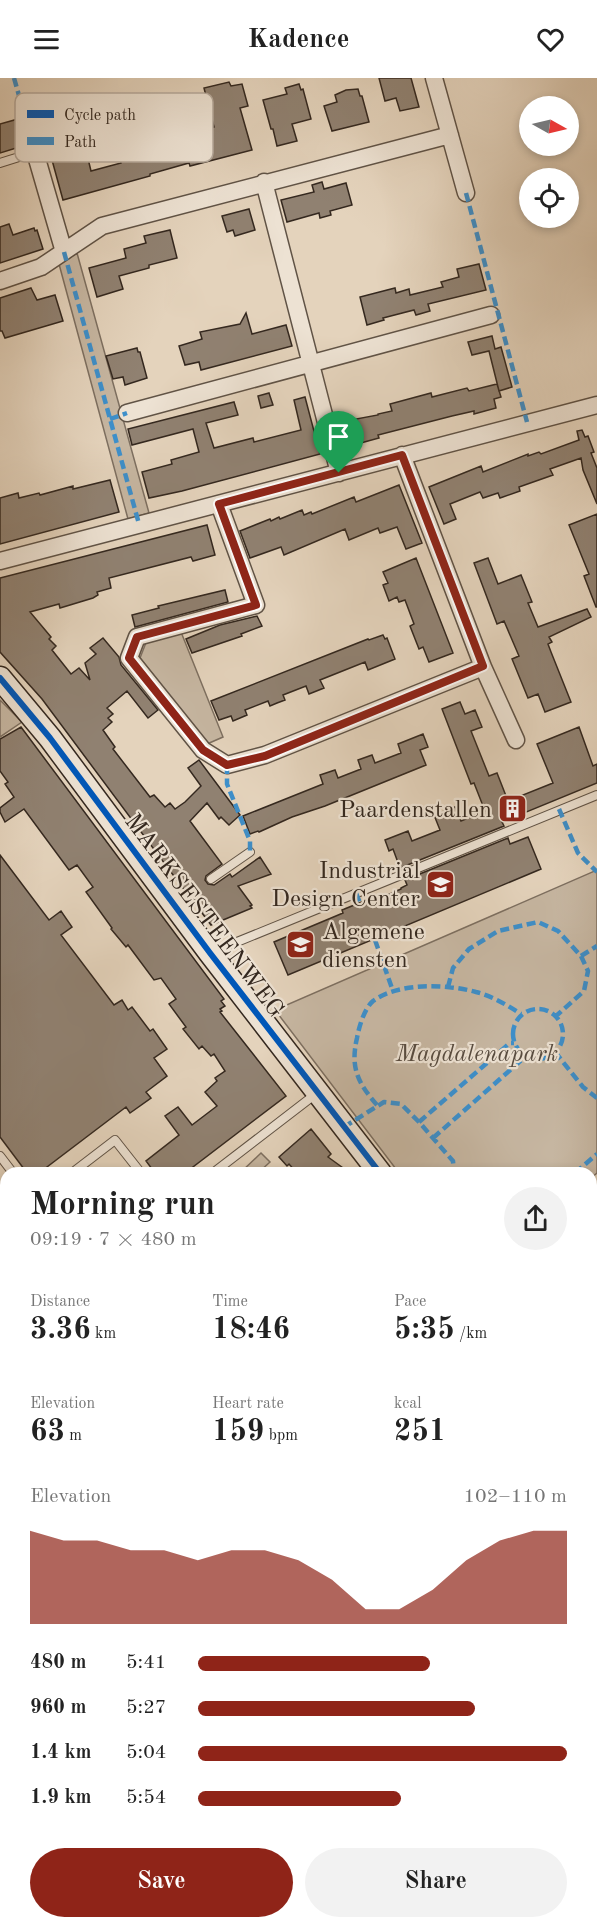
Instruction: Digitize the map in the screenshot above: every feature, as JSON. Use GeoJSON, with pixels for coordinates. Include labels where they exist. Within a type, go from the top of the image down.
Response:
{"type":"FeatureCollection","features":[{"type":"Feature","properties":{"kind":"street"},"geometry":{"type":"LineString","coordinates":[[434,78],[466,193]]}},
{"type":"Feature","properties":{"kind":"street"},"geometry":{"type":"LineString","coordinates":[[0,280],[41,267],[102,226],[450,135]]}},
{"type":"Feature","properties":{"kind":"street"},"geometry":{"type":"LineString","coordinates":[[38,162],[64,252]]}},
{"type":"Feature","properties":{"kind":"street"},"geometry":{"type":"LineString","coordinates":[[264,182],[339,473]]}},
{"type":"Feature","properties":{"kind":"street"},"geometry":{"type":"LineString","coordinates":[[127,413],[491,315]]}},
{"type":"Feature","properties":{"kind":"street"},"geometry":{"type":"LineString","coordinates":[[0,561],[402,455],[596,408]]}},
{"type":"Feature","properties":{"kind":"street"},"geometry":{"type":"LineString","coordinates":[[402,455],[483,666],[516,740]]}},
{"type":"Feature","properties":{"kind":"street"},"geometry":{"type":"LineString","coordinates":[[219,504],[256,605],[137,637],[129,658],[203,750],[227,765],[265,756],[483,666]]}},
{"type":"Feature","properties":{"kind":"street","name":"MARKSESTEENWEG"},"geometry":{"type":"LineString","coordinates":[[0,678],[182,901],[210,953],[376,1167]]}},
{"type":"Feature","properties":{"kind":"lane"},"geometry":{"type":"LineString","coordinates":[[0,163],[15,158]]}},
{"type":"Feature","properties":{"kind":"lane"},"geometry":{"type":"LineString","coordinates":[[210,953],[597,795]]}},
{"type":"Feature","properties":{"kind":"lane"},"geometry":{"type":"LineString","coordinates":[[211,879],[250,852]]}},
{"type":"Feature","properties":{"kind":"lane"},"geometry":{"type":"LineString","coordinates":[[221,1167],[317,1092]]}},
{"type":"Feature","properties":{"kind":"lane"},"geometry":{"type":"LineString","coordinates":[[80,1167],[115,1140],[134,1167]]}},
{"type":"Feature","properties":{"kind":"green space"},"geometry":{"type":"Polygon","coordinates":[[[77,253],[149,513],[128,519],[59,264],[77,253]]]}},
{"type":"Feature","properties":{"kind":"green space"},"geometry":{"type":"Polygon","coordinates":[[[181,632],[223,737],[207,744],[140,658],[147,640],[181,632]]]}},
{"type":"Feature","properties":{"kind":"green space"},"geometry":{"type":"Polygon","coordinates":[[[0,700],[22,722],[0,737],[0,700]]]}},
{"type":"Feature","properties":{"kind":"green space","name":"Magdalenapark"},"geometry":{"type":"Polygon","coordinates":[[[597,870],[597,1167],[394,1167],[275,1010],[597,870]]]}},
{"type":"Feature","properties":{"kind":"green space"},"geometry":{"type":"Polygon","coordinates":[[[261,1153],[270,1162],[265,1167],[246,1167],[261,1153]]]}},
{"type":"Feature","properties":{"kind":"building"},"geometry":{"type":"Polygon","coordinates":[[[379,78],[411,78],[419,107],[400,111],[396,98],[385,101],[379,78]]]}},
{"type":"Feature","properties":{"kind":"building"},"geometry":{"type":"Polygon","coordinates":[[[229,82],[231,86],[242,84],[248,106],[240,108],[252,150],[213,160],[213,93],[205,93],[204,88],[229,82]]]}},
{"type":"Feature","properties":{"kind":"building"},"geometry":{"type":"Polygon","coordinates":[[[299,84],[301,90],[303,89],[311,119],[292,124],[297,141],[277,146],[263,100],[287,94],[285,88],[299,84]]]}},
{"type":"Feature","properties":{"kind":"building"},"geometry":{"type":"Polygon","coordinates":[[[358,89],[369,122],[332,131],[324,106],[337,102],[335,95],[346,90],[358,89]]]}},
{"type":"Feature","properties":{"kind":"building"},"geometry":{"type":"Polygon","coordinates":[[[15,120],[15,148],[0,153],[0,124],[15,120]]]}},
{"type":"Feature","properties":{"kind":"building"},"geometry":{"type":"Polygon","coordinates":[[[53,162],[89,162],[91,171],[121,163],[206,162],[190,166],[189,163],[63,200],[53,162]]]}},
{"type":"Feature","properties":{"kind":"building"},"geometry":{"type":"Polygon","coordinates":[[[322,182],[324,189],[346,183],[352,205],[330,211],[331,215],[320,218],[319,213],[287,222],[281,200],[314,192],[312,185],[322,182]]]}},
{"type":"Feature","properties":{"kind":"building"},"geometry":{"type":"Polygon","coordinates":[[[249,209],[255,230],[235,236],[233,230],[227,232],[222,216],[249,209]]]}},
{"type":"Feature","properties":{"kind":"building"},"geometry":{"type":"Polygon","coordinates":[[[9,224],[13,235],[34,228],[35,231],[37,230],[43,249],[0,263],[0,227],[9,224]]]}},
{"type":"Feature","properties":{"kind":"building"},"geometry":{"type":"Polygon","coordinates":[[[170,230],[177,258],[119,276],[123,289],[97,297],[89,268],[126,258],[124,249],[146,243],[144,236],[170,230]]]}},
{"type":"Feature","properties":{"kind":"building"},"geometry":{"type":"Polygon","coordinates":[[[479,264],[486,290],[428,304],[430,311],[416,315],[414,310],[383,318],[384,320],[367,325],[360,297],[395,288],[396,293],[409,289],[410,295],[443,287],[441,282],[459,277],[457,269],[479,264]]]}},
{"type":"Feature","properties":{"kind":"building"},"geometry":{"type":"Polygon","coordinates":[[[31,288],[37,300],[55,295],[63,321],[5,338],[0,331],[0,298],[31,288]]]}},
{"type":"Feature","properties":{"kind":"building"},"geometry":{"type":"Polygon","coordinates":[[[246,313],[252,334],[286,325],[292,346],[201,370],[199,362],[185,365],[179,346],[202,339],[200,332],[240,324],[246,313]]]}},
{"type":"Feature","properties":{"kind":"building"},"geometry":{"type":"Polygon","coordinates":[[[492,336],[495,349],[501,347],[512,387],[499,391],[489,351],[472,355],[468,342],[492,336]]]}},
{"type":"Feature","properties":{"kind":"building"},"geometry":{"type":"Polygon","coordinates":[[[137,348],[147,378],[125,385],[123,377],[113,379],[106,356],[137,348]]]}},
{"type":"Feature","properties":{"kind":"building"},"geometry":{"type":"Polygon","coordinates":[[[497,384],[501,397],[494,399],[496,408],[474,414],[474,411],[452,416],[378,435],[379,438],[346,447],[340,422],[392,411],[390,404],[431,393],[432,397],[467,388],[469,391],[497,384]]]}},
{"type":"Feature","properties":{"kind":"building"},"geometry":{"type":"Polygon","coordinates":[[[269,393],[273,405],[261,408],[258,396],[269,393]]]}},
{"type":"Feature","properties":{"kind":"building"},"geometry":{"type":"Polygon","coordinates":[[[305,397],[320,454],[149,498],[142,472],[172,464],[171,460],[199,452],[193,429],[132,445],[128,429],[234,402],[238,415],[206,423],[214,448],[253,438],[254,442],[301,430],[294,400],[305,397]]]}},
{"type":"Feature","properties":{"kind":"building"},"geometry":{"type":"Polygon","coordinates":[[[582,430],[585,437],[588,436],[594,452],[591,453],[597,468],[597,504],[583,470],[581,458],[550,469],[553,475],[519,487],[520,491],[500,498],[498,493],[483,498],[480,492],[450,504],[456,519],[444,524],[429,487],[481,466],[483,472],[528,454],[528,456],[539,452],[541,454],[579,440],[577,431],[582,430]]]}},
{"type":"Feature","properties":{"kind":"building"},"geometry":{"type":"Polygon","coordinates":[[[110,480],[119,512],[0,544],[0,498],[18,493],[19,498],[39,493],[40,495],[73,486],[73,489],[110,480]]]}},
{"type":"Feature","properties":{"kind":"building"},"geometry":{"type":"Polygon","coordinates":[[[399,485],[422,543],[406,549],[397,527],[380,533],[378,528],[349,540],[345,529],[284,555],[281,547],[250,558],[240,531],[302,510],[304,515],[311,512],[312,514],[354,497],[356,502],[399,485]]]}},
{"type":"Feature","properties":{"kind":"building"},"geometry":{"type":"Polygon","coordinates":[[[597,514],[596,607],[584,576],[589,574],[569,525],[597,514]]]}},
{"type":"Feature","properties":{"kind":"building"},"geometry":{"type":"Polygon","coordinates":[[[207,525],[215,555],[193,561],[191,557],[109,578],[111,588],[97,592],[98,595],[93,598],[60,608],[59,604],[30,612],[51,637],[49,639],[56,646],[52,650],[71,674],[79,668],[90,680],[85,663],[96,654],[90,648],[103,638],[119,657],[121,665],[158,710],[148,718],[127,691],[107,708],[113,714],[108,718],[112,722],[103,730],[115,747],[113,749],[150,797],[154,795],[165,807],[170,803],[175,809],[185,802],[201,786],[188,768],[199,760],[240,815],[229,825],[221,817],[219,819],[207,803],[190,821],[222,864],[206,876],[205,880],[208,884],[214,885],[230,874],[232,877],[260,857],[271,874],[238,886],[252,908],[211,925],[193,901],[194,892],[185,891],[42,699],[0,652],[0,578],[207,525]]]}},
{"type":"Feature","properties":{"kind":"building"},"geometry":{"type":"Polygon","coordinates":[[[416,558],[453,653],[429,662],[423,647],[419,649],[410,626],[414,624],[405,600],[399,602],[397,597],[389,601],[383,585],[388,583],[383,572],[416,558]]]}},
{"type":"Feature","properties":{"kind":"building"},"geometry":{"type":"Polygon","coordinates":[[[488,558],[498,584],[521,575],[532,602],[528,603],[538,627],[587,609],[591,617],[549,637],[552,642],[548,644],[571,702],[545,712],[538,694],[528,698],[512,659],[519,656],[504,621],[497,624],[474,563],[488,558]]]}},
{"type":"Feature","properties":{"kind":"building"},"geometry":{"type":"Polygon","coordinates":[[[225,590],[228,602],[135,627],[132,615],[159,608],[158,606],[225,590]]]}},
{"type":"Feature","properties":{"kind":"building"},"geometry":{"type":"Polygon","coordinates":[[[257,616],[262,626],[241,634],[242,636],[192,653],[186,639],[220,625],[257,616]]]}},
{"type":"Feature","properties":{"kind":"building"},"geometry":{"type":"Polygon","coordinates":[[[383,635],[385,639],[387,638],[395,659],[368,670],[365,662],[320,680],[324,688],[309,694],[306,686],[283,695],[285,700],[270,706],[268,701],[245,710],[247,715],[233,721],[231,716],[219,720],[211,701],[383,635]]]}},
{"type":"Feature","properties":{"kind":"building"},"geometry":{"type":"Polygon","coordinates":[[[460,702],[465,714],[475,710],[482,727],[471,731],[489,776],[497,773],[508,801],[553,783],[537,744],[579,727],[593,766],[597,764],[597,783],[502,822],[504,826],[400,868],[393,849],[389,851],[385,840],[408,831],[412,841],[440,830],[434,815],[455,807],[461,821],[485,811],[474,783],[471,784],[442,709],[460,702]]]}},
{"type":"Feature","properties":{"kind":"building"},"geometry":{"type":"Polygon","coordinates":[[[21,727],[224,999],[221,1001],[225,1006],[220,1009],[222,1011],[220,1012],[286,1096],[193,1167],[150,1167],[146,1161],[179,1135],[165,1116],[178,1107],[192,1125],[217,1106],[205,1092],[217,1081],[215,1078],[225,1071],[214,1054],[211,1056],[202,1046],[199,1049],[183,1029],[186,1027],[169,1004],[176,999],[161,978],[154,980],[128,945],[126,947],[111,929],[86,892],[93,887],[77,865],[69,870],[24,809],[5,822],[0,808],[14,797],[5,784],[8,782],[0,771],[0,739],[21,727]]]}},
{"type":"Feature","properties":{"kind":"building"},"geometry":{"type":"Polygon","coordinates":[[[423,734],[428,747],[420,750],[426,765],[250,834],[243,816],[323,784],[320,775],[335,770],[338,778],[361,769],[358,760],[372,755],[375,763],[401,753],[398,744],[423,734]]]}},
{"type":"Feature","properties":{"kind":"building"},"geometry":{"type":"Polygon","coordinates":[[[528,837],[541,869],[288,975],[274,942],[343,913],[342,910],[401,889],[407,885],[405,880],[508,838],[510,844],[528,837]]]}},
{"type":"Feature","properties":{"kind":"building"},"geometry":{"type":"Polygon","coordinates":[[[0,855],[49,920],[61,911],[72,927],[61,935],[114,1005],[122,1000],[128,1010],[132,1007],[150,1031],[153,1029],[167,1049],[154,1058],[167,1076],[146,1092],[151,1098],[130,1113],[126,1107],[47,1167],[22,1167],[0,1137],[0,855]]]}},
{"type":"Feature","properties":{"kind":"building"},"geometry":{"type":"Polygon","coordinates":[[[311,1129],[331,1154],[328,1157],[342,1167],[292,1167],[289,1164],[287,1166],[279,1157],[311,1129]]]}},
{"type":"Feature","properties":{"kind":"marked path"},"geometry":{"type":"LineString","coordinates":[[14,78],[18,93]]}},
{"type":"Feature","properties":{"kind":"marked path"},"geometry":{"type":"LineString","coordinates":[[466,193],[527,422]]}},
{"type":"Feature","properties":{"kind":"marked path"},"geometry":{"type":"LineString","coordinates":[[64,252],[139,524]]}},
{"type":"Feature","properties":{"kind":"marked path"},"geometry":{"type":"LineString","coordinates":[[110,419],[127,413]]}},
{"type":"Feature","properties":{"kind":"marked path"},"geometry":{"type":"LineString","coordinates":[[227,765],[227,784],[250,841],[250,852]]}},
{"type":"Feature","properties":{"kind":"marked path"},"geometry":{"type":"LineString","coordinates":[[559,809],[578,853],[597,872]]}},
{"type":"Feature","properties":{"kind":"marked path"},"geometry":{"type":"LineString","coordinates":[[356,893],[360,903]]}},
{"type":"Feature","properties":{"kind":"marked path"},"geometry":{"type":"LineString","coordinates":[[448,987],[453,968],[469,949],[498,931],[538,922],[558,931],[581,956],[588,971],[584,991],[556,1016]]}},
{"type":"Feature","properties":{"kind":"marked path"},"geometry":{"type":"LineString","coordinates":[[375,940],[393,991]]}},
{"type":"Feature","properties":{"kind":"marked path"},"geometry":{"type":"LineString","coordinates":[[581,956],[597,946]]}},
{"type":"Feature","properties":{"kind":"marked path"},"geometry":{"type":"LineString","coordinates":[[377,1105],[360,1082],[354,1058],[361,1024],[373,1001],[396,990],[423,986],[451,987],[488,996],[521,1014]]}},
{"type":"Feature","properties":{"kind":"marked path"},"geometry":{"type":"LineString","coordinates":[[533,1009],[543,1009],[556,1016],[563,1029],[563,1034],[563,1039],[556,1052],[543,1059],[533,1059],[524,1055],[517,1048],[513,1039],[513,1029],[517,1020],[524,1013],[533,1009]]}},
{"type":"Feature","properties":{"kind":"marked path"},"geometry":{"type":"LineString","coordinates":[[419,1122],[510,1043],[514,1043]]}},
{"type":"Feature","properties":{"kind":"marked path"},"geometry":{"type":"LineString","coordinates":[[555,1052],[583,1087],[597,1098]]}},
{"type":"Feature","properties":{"kind":"marked path"},"geometry":{"type":"LineString","coordinates":[[433,1138],[525,1057]]}},
{"type":"Feature","properties":{"kind":"marked path"},"geometry":{"type":"LineString","coordinates":[[344,1127],[384,1102],[401,1104],[453,1161],[454,1167]]}},
{"type":"Feature","properties":{"kind":"marked path"},"geometry":{"type":"LineString","coordinates":[[582,1167],[597,1154]]}},
{"type":"Feature","properties":{"kind":"cycle path"},"geometry":{"type":"LineString","coordinates":[[219,504],[256,605],[137,637],[129,658],[203,750],[227,765],[265,755],[483,667]]}},
{"type":"Feature","properties":{"kind":"cycle path"},"geometry":{"type":"LineString","coordinates":[[0,678],[50,738],[210,953],[375,1167]]}},
{"type":"Feature","properties":{"kind":"place","name":"Paardenstallen"},"geometry":{"type":"Point","coordinates":[513,809]}},
{"type":"Feature","properties":{"kind":"place","name":"Industrial Design Center"},"geometry":{"type":"Point","coordinates":[441,884]}},
{"type":"Feature","properties":{"kind":"place","name":"Algemene diensten"},"geometry":{"type":"Point","coordinates":[301,945]}},
{"type":"Feature","properties":{"kind":"route"},"geometry":{"type":"LineString","coordinates":[[402,455],[483,666],[265,756],[227,765],[203,750],[129,658],[137,637],[256,605],[219,504],[339,473],[402,455]]}}]}
